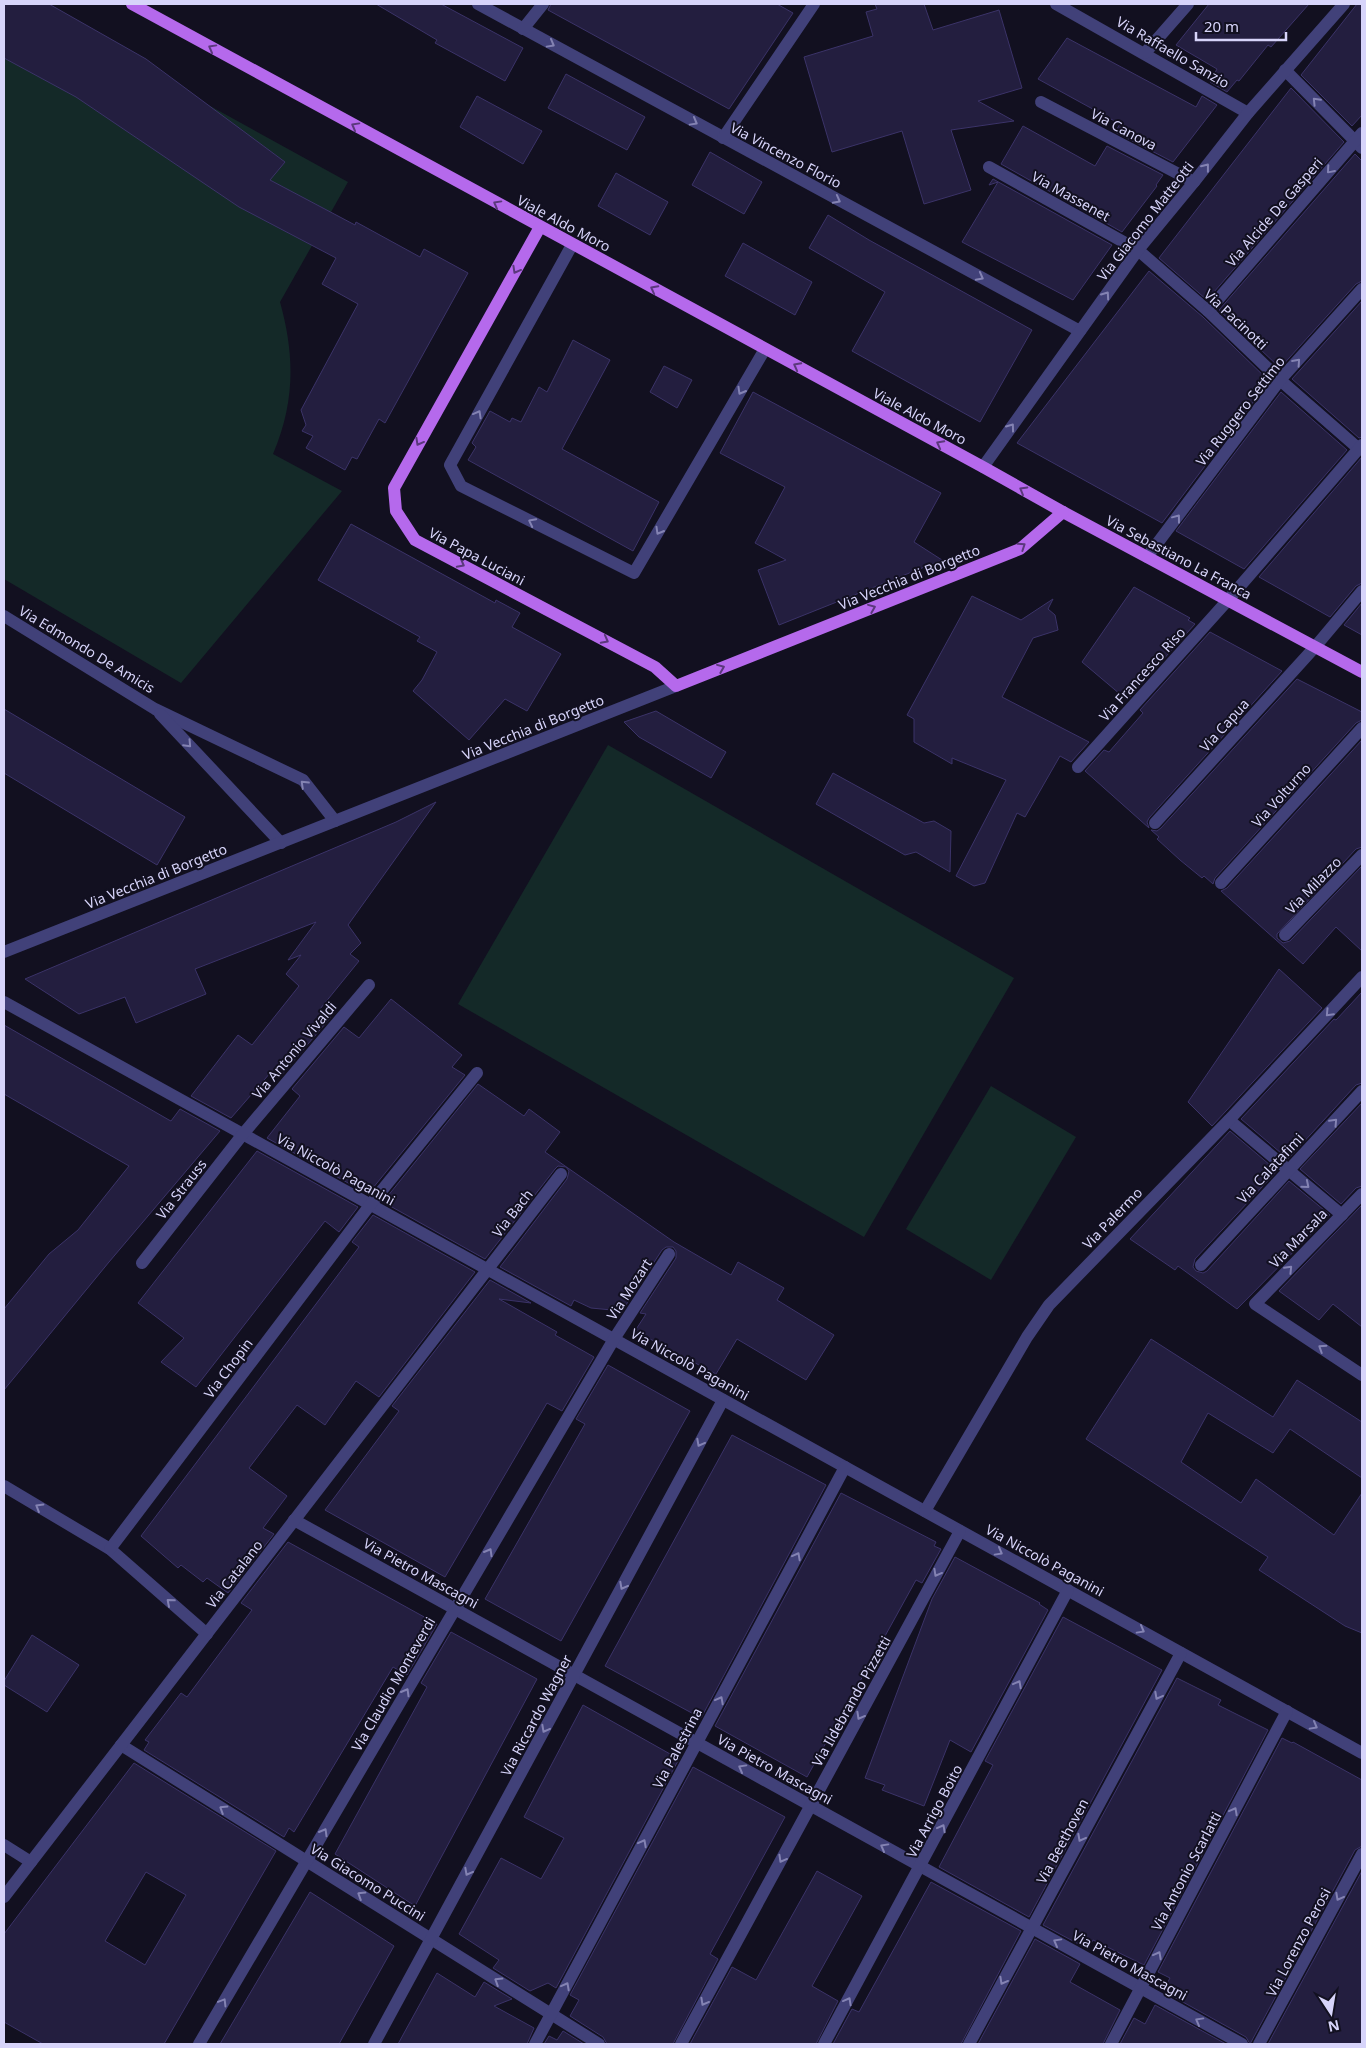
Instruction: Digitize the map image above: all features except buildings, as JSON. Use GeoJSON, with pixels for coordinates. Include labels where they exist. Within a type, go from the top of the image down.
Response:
{"type":"FeatureCollection","features":[{"type":"Feature","properties":{"kind":"main road","name":"Viale Aldo Moro"},"geometry":{"type":"LineString","coordinates":[[132,4],[983,467]]}},
{"type":"Feature","properties":{"kind":"main road","name":"Via Papa Luciani"},"geometry":{"type":"LineString","coordinates":[[540,227],[394,488],[396,511],[415,540],[655,666],[676,686]]}},
{"type":"Feature","properties":{"kind":"main road","name":"Via Sebastiano La Franca"},"geometry":{"type":"LineString","coordinates":[[983,467],[1063,512],[1362,672]]}},
{"type":"Feature","properties":{"kind":"main road","name":"Via Vecchia di Borgetto"},"geometry":{"type":"LineString","coordinates":[[676,686],[1020,549],[1063,512]]}},
{"type":"Feature","properties":{"kind":"street","name":"Via Vincenzo Florio"},"geometry":{"type":"LineString","coordinates":[[478,4],[1080,332]]}},
{"type":"Feature","properties":{"kind":"street"},"geometry":{"type":"LineString","coordinates":[[723,138],[814,4]]}},
{"type":"Feature","properties":{"kind":"street","name":"Via Raffaello Sanzio"},"geometry":{"type":"LineString","coordinates":[[1056,4],[1248,113]]}},
{"type":"Feature","properties":{"kind":"street"},"geometry":{"type":"LineString","coordinates":[[1145,53],[1188,4]]}},
{"type":"Feature","properties":{"kind":"street","name":"Via Giacomo Matteotti"},"geometry":{"type":"LineString","coordinates":[[983,467],[1138,250],[1248,113],[1344,4]]}},
{"type":"Feature","properties":{"kind":"street"},"geometry":{"type":"LineString","coordinates":[[524,29],[539,6]]}},
{"type":"Feature","properties":{"kind":"street"},"geometry":{"type":"LineString","coordinates":[[1285,70],[1360,141]]}},
{"type":"Feature","properties":{"kind":"street","name":"Via Canova"},"geometry":{"type":"LineString","coordinates":[[1041,102],[1194,182]]}},
{"type":"Feature","properties":{"kind":"street","name":"Via Alcide De Gasperi"},"geometry":{"type":"LineString","coordinates":[[1208,311],[1360,141]]}},
{"type":"Feature","properties":{"kind":"street","name":"Via Massenet"},"geometry":{"type":"LineString","coordinates":[[989,167],[1138,250]]}},
{"type":"Feature","properties":{"kind":"street"},"geometry":{"type":"LineString","coordinates":[[572,245],[450,465],[461,486],[634,573],[765,349]]}},
{"type":"Feature","properties":{"kind":"street","name":"Via Pacinotti"},"geometry":{"type":"LineString","coordinates":[[1138,250],[1208,311],[1280,380],[1361,447]]}},
{"type":"Feature","properties":{"kind":"street","name":"Via Ruggero Settimo"},"geometry":{"type":"LineString","coordinates":[[1147,557],[1280,380],[1362,290]]}},
{"type":"Feature","properties":{"kind":"street","name":"Via Francesco Riso"},"geometry":{"type":"LineString","coordinates":[[1078,767],[1228,600],[1361,447]]}},
{"type":"Feature","properties":{"kind":"street","name":"Via Capua"},"geometry":{"type":"LineString","coordinates":[[1155,823],[1315,646],[1362,591]]}},
{"type":"Feature","properties":{"kind":"street","name":"Via Edmondo De Amicis"},"geometry":{"type":"LineString","coordinates":[[4,616],[155,708]]}},
{"type":"Feature","properties":{"kind":"street","name":"Via Vecchia di Borgetto"},"geometry":{"type":"LineString","coordinates":[[4,952],[676,686]]}},
{"type":"Feature","properties":{"kind":"street"},"geometry":{"type":"LineString","coordinates":[[155,708],[303,780],[335,821]]}},
{"type":"Feature","properties":{"kind":"street"},"geometry":{"type":"LineString","coordinates":[[155,708],[281,843]]}},
{"type":"Feature","properties":{"kind":"street","name":"Via Volturno"},"geometry":{"type":"LineString","coordinates":[[1221,883],[1362,728]]}},
{"type":"Feature","properties":{"kind":"street","name":"Via Milazzo"},"geometry":{"type":"LineString","coordinates":[[1285,935],[1362,855]]}},
{"type":"Feature","properties":{"kind":"street","name":"Via Palermo"},"geometry":{"type":"LineString","coordinates":[[925,1511],[1027,1337],[1049,1305],[1229,1120],[1362,977]]}},
{"type":"Feature","properties":{"kind":"street","name":"Via Antonio Vivaldi"},"geometry":{"type":"LineString","coordinates":[[243,1134],[369,985]]}},
{"type":"Feature","properties":{"kind":"street","name":"Via Niccolò Paganini"},"geometry":{"type":"LineString","coordinates":[[4,1002],[1362,1752]]}},
{"type":"Feature","properties":{"kind":"street","name":"Via Chopin"},"geometry":{"type":"LineString","coordinates":[[110,1549],[370,1205],[477,1073]]}},
{"type":"Feature","properties":{"kind":"street","name":"Via Calatafimi"},"geometry":{"type":"LineString","coordinates":[[1201,1265],[1362,1091]]}},
{"type":"Feature","properties":{"kind":"street"},"geometry":{"type":"LineString","coordinates":[[1229,1120],[1342,1215]]}},
{"type":"Feature","properties":{"kind":"street","name":"Via Strauss"},"geometry":{"type":"LineString","coordinates":[[142,1263],[243,1134]]}},
{"type":"Feature","properties":{"kind":"street","name":"Via Bach"},"geometry":{"type":"LineString","coordinates":[[487,1270],[561,1174]]}},
{"type":"Feature","properties":{"kind":"street","name":"Via Marsala"},"geometry":{"type":"LineString","coordinates":[[1362,1194],[1255,1304],[1362,1375]]}},
{"type":"Feature","properties":{"kind":"street","name":"Via Mozart"},"geometry":{"type":"LineString","coordinates":[[614,1339],[669,1254]]}},
{"type":"Feature","properties":{"kind":"street","name":"Via Catalano"},"geometry":{"type":"LineString","coordinates":[[4,1898],[487,1270]]}},
{"type":"Feature","properties":{"kind":"street","name":"Via Claudio Monteverdi"},"geometry":{"type":"LineString","coordinates":[[199,2044],[614,1339]]}},
{"type":"Feature","properties":{"kind":"street","name":"Via Riccardo Wagner"},"geometry":{"type":"LineString","coordinates":[[374,2044],[724,1400]]}},
{"type":"Feature","properties":{"kind":"street","name":"Via Palestrina"},"geometry":{"type":"LineString","coordinates":[[535,2044],[845,1467]]}},
{"type":"Feature","properties":{"kind":"street"},"geometry":{"type":"LineString","coordinates":[[4,1486],[110,1549],[207,1634]]}},
{"type":"Feature","properties":{"kind":"street","name":"Via Pietro Mascagni"},"geometry":{"type":"LineString","coordinates":[[294,1520],[1242,2044]]}},
{"type":"Feature","properties":{"kind":"street","name":"Via Ildebrando Pizzetti"},"geometry":{"type":"LineString","coordinates":[[681,2044],[960,1531]]}},
{"type":"Feature","properties":{"kind":"street","name":"Via Arrigo Boito"},"geometry":{"type":"LineString","coordinates":[[824,2044],[921,1867],[1068,1590]]}},
{"type":"Feature","properties":{"kind":"street","name":"Via Beethoven"},"geometry":{"type":"LineString","coordinates":[[969,2044],[1182,1653]]}},
{"type":"Feature","properties":{"kind":"street","name":"Via Antonio Scarlatti"},"geometry":{"type":"LineString","coordinates":[[1111,2044],[1287,1711]]}},
{"type":"Feature","properties":{"kind":"street","name":"Via Giacomo Puccini"},"geometry":{"type":"LineString","coordinates":[[121,1745],[599,2044]]}},
{"type":"Feature","properties":{"kind":"street"},"geometry":{"type":"LineString","coordinates":[[4,1845],[30,1862]]}},
{"type":"Feature","properties":{"kind":"street","name":"Via Lorenzo Perosi"},"geometry":{"type":"LineString","coordinates":[[1259,2044],[1362,1854]]}},
{"type":"Feature","properties":{"kind":"green space"},"geometry":{"type":"Polygon","coordinates":[[[4,4],[25,4],[348,182],[280,302],[288,341],[290,379],[285,416],[273,454],[342,491],[181,683],[4,579],[4,4]]]}},
{"type":"Feature","properties":{"kind":"green space"},"geometry":{"type":"Polygon","coordinates":[[[608,745],[1014,978],[864,1237],[458,1004],[608,745]]]}},
{"type":"Feature","properties":{"kind":"green space"},"geometry":{"type":"Polygon","coordinates":[[[991,1086],[1076,1137],[991,1280],[906,1229],[991,1086]]]}}]}
